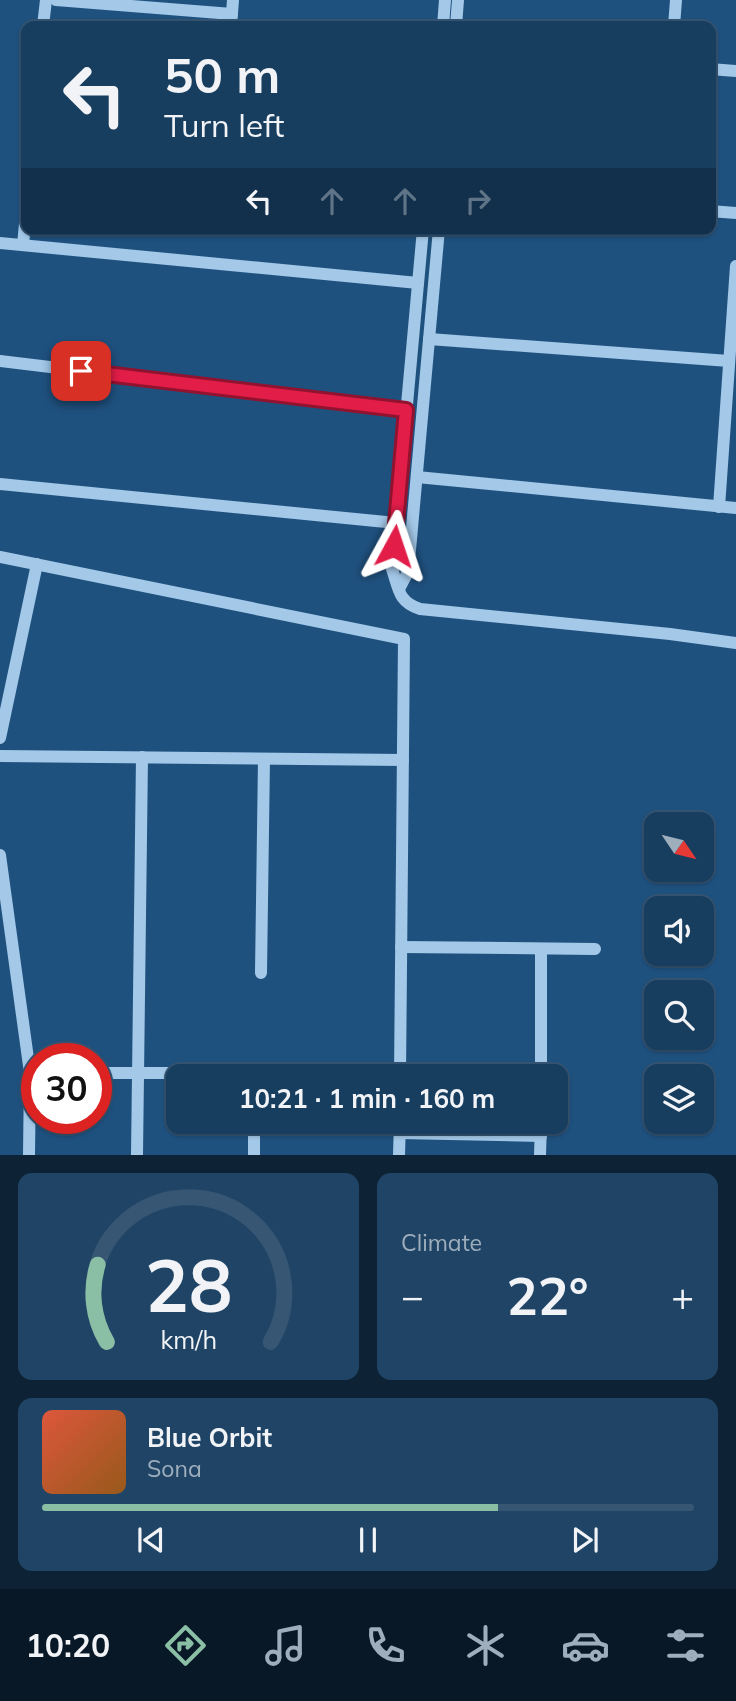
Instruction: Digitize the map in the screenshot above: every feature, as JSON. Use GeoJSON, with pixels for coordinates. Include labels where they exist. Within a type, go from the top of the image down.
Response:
{"type":"FeatureCollection","features":[{"type":"Feature","properties":{"kind":"street"},"geometry":{"type":"LineString","coordinates":[[44,21],[46,0]]}},
{"type":"Feature","properties":{"kind":"street"},"geometry":{"type":"LineString","coordinates":[[56,0],[232,20],[233,0]]}},
{"type":"Feature","properties":{"kind":"street"},"geometry":{"type":"LineString","coordinates":[[444,21],[446,0]]}},
{"type":"Feature","properties":{"kind":"street"},"geometry":{"type":"LineString","coordinates":[[456,21],[458,0]]}},
{"type":"Feature","properties":{"kind":"street"},"geometry":{"type":"LineString","coordinates":[[674,21],[676,0]]}},
{"type":"Feature","properties":{"kind":"street"},"geometry":{"type":"LineString","coordinates":[[716,69],[736,71]]}},
{"type":"Feature","properties":{"kind":"street"},"geometry":{"type":"LineString","coordinates":[[716,211],[736,213]]}},
{"type":"Feature","properties":{"kind":"street"},"geometry":{"type":"LineString","coordinates":[[23,245],[24,235]]}},
{"type":"Feature","properties":{"kind":"street"},"geometry":{"type":"LineString","coordinates":[[422,235],[392,569],[401,598],[407,604],[420,609],[736,643]]}},
{"type":"Feature","properties":{"kind":"street"},"geometry":{"type":"LineString","coordinates":[[399,589],[408,572],[438,235]]}},
{"type":"Feature","properties":{"kind":"street"},"geometry":{"type":"LineString","coordinates":[[0,243],[418,283]]}},
{"type":"Feature","properties":{"kind":"street"},"geometry":{"type":"LineString","coordinates":[[719,507],[736,267]]}},
{"type":"Feature","properties":{"kind":"street"},"geometry":{"type":"LineString","coordinates":[[429,339],[729,361]]}},
{"type":"Feature","properties":{"kind":"street"},"geometry":{"type":"LineString","coordinates":[[0,361],[406,410]]}},
{"type":"Feature","properties":{"kind":"street"},"geometry":{"type":"LineString","coordinates":[[417,477],[736,508]]}},
{"type":"Feature","properties":{"kind":"street"},"geometry":{"type":"LineString","coordinates":[[0,484],[396,523]]}},
{"type":"Feature","properties":{"kind":"street"},"geometry":{"type":"LineString","coordinates":[[0,556],[404,639],[400,1064]]}},
{"type":"Feature","properties":{"kind":"street"},"geometry":{"type":"LineString","coordinates":[[0,738],[37,564]]}},
{"type":"Feature","properties":{"kind":"street"},"geometry":{"type":"LineString","coordinates":[[0,756],[403,760]]}},
{"type":"Feature","properties":{"kind":"street"},"geometry":{"type":"LineString","coordinates":[[137,1155],[142,757]]}},
{"type":"Feature","properties":{"kind":"street"},"geometry":{"type":"LineString","coordinates":[[261,973],[264,758]]}},
{"type":"Feature","properties":{"kind":"street"},"geometry":{"type":"LineString","coordinates":[[0,855],[29,1043]]}},
{"type":"Feature","properties":{"kind":"street"},"geometry":{"type":"LineString","coordinates":[[401,947],[595,949]]}},
{"type":"Feature","properties":{"kind":"street"},"geometry":{"type":"LineString","coordinates":[[541,949],[541,1064]]}},
{"type":"Feature","properties":{"kind":"street"},"geometry":{"type":"LineString","coordinates":[[112,1073],[166,1073]]}},
{"type":"Feature","properties":{"kind":"street"},"geometry":{"type":"LineString","coordinates":[[29,1155],[30,1134]]}},
{"type":"Feature","properties":{"kind":"street"},"geometry":{"type":"LineString","coordinates":[[254,1134],[254,1155]]}},
{"type":"Feature","properties":{"kind":"street"},"geometry":{"type":"LineString","coordinates":[[399,1155],[400,1134]]}},
{"type":"Feature","properties":{"kind":"street"},"geometry":{"type":"LineString","coordinates":[[510,1134],[541,1136],[540,1155]]}},
{"type":"Feature","properties":{"kind":"route"},"geometry":{"type":"LineString","coordinates":[[81,371],[406,410],[394,546]]}}]}
